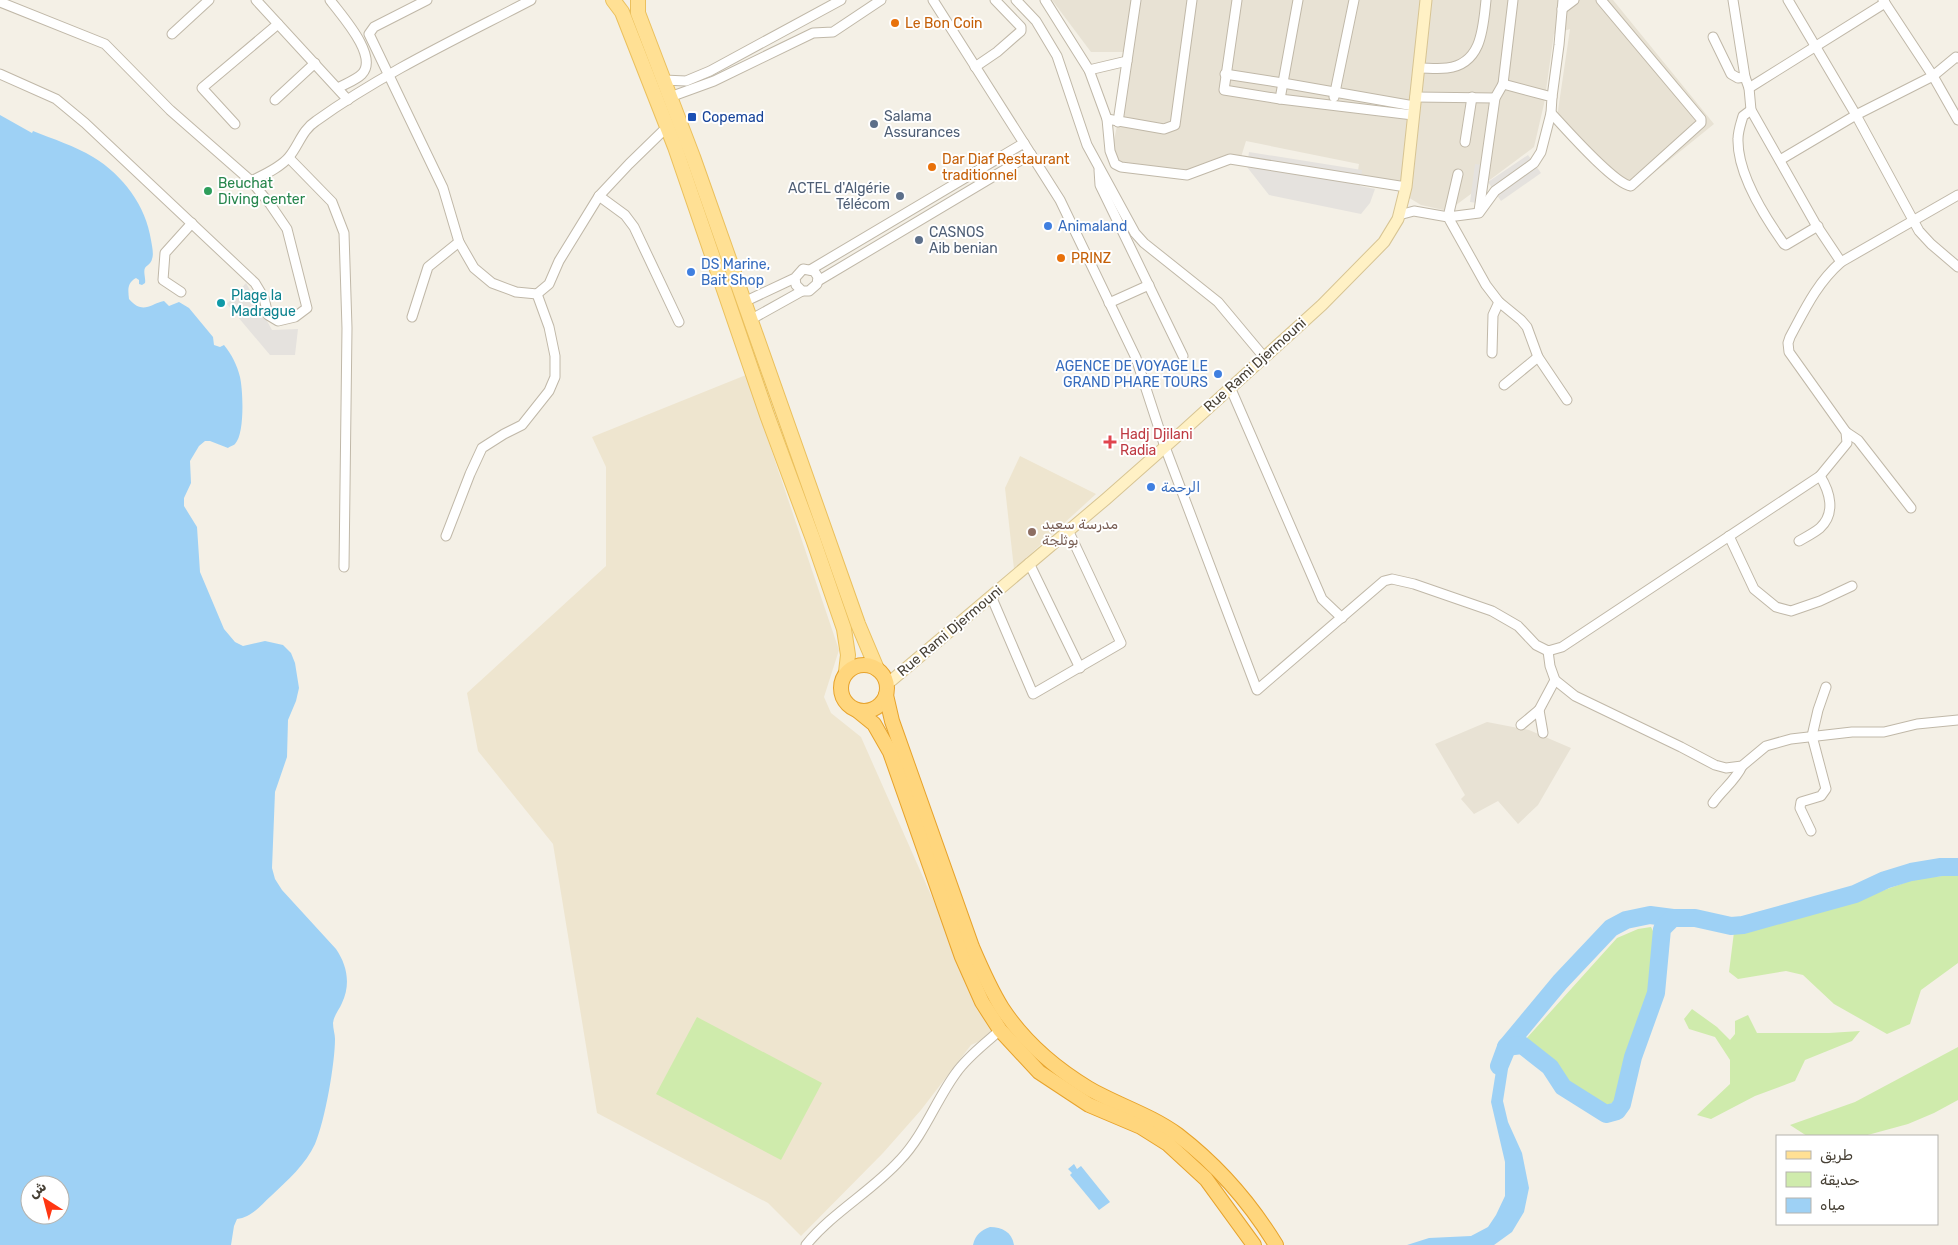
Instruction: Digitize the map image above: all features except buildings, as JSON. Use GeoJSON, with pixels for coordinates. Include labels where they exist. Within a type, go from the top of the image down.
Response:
{"type":"FeatureCollection","features":[{"type":"Feature","properties":{"kind":"highway"},"geometry":{"type":"LineString","coordinates":[[886,689],[878,707],[865,712],[850,708],[844,702],[840,686],[846,672],[861,664],[870,665],[883,675],[886,689],[892,721],[972,947],[987,982],[1003,1010],[1021,1032],[1056,1065],[1088,1088],[1177,1134],[1219,1170],[1257,1217],[1276,1245]]}},
{"type":"Feature","properties":{"kind":"highway"},"geometry":{"type":"LineString","coordinates":[[858,711],[874,724],[890,752],[962,957],[982,1002],[1000,1030],[1040,1072],[1089,1105],[1141,1127],[1168,1144],[1206,1179],[1254,1245]]}},
{"type":"Feature","properties":{"kind":"main road"},"geometry":{"type":"LineString","coordinates":[[613,0],[622,12],[667,127],[844,629],[848,655],[846,672]]}},
{"type":"Feature","properties":{"kind":"main road"},"geometry":{"type":"LineString","coordinates":[[638,0],[638,13],[744,302],[858,624],[877,669]]}},
{"type":"Feature","properties":{"kind":"main road","name":"Rue Rami Djermouni"},"geometry":{"type":"LineString","coordinates":[[886,689],[892,680],[1165,447],[1322,305],[1384,242],[1399,214],[1406,187],[1426,0]]}},
{"type":"Feature","properties":{"kind":"street"},"geometry":{"type":"LineString","coordinates":[[172,34],[209,0]]}},
{"type":"Feature","properties":{"kind":"street"},"geometry":{"type":"LineString","coordinates":[[256,0],[348,100]]}},
{"type":"Feature","properties":{"kind":"street"},"geometry":{"type":"LineString","coordinates":[[330,0],[363,48],[367,61],[362,74],[338,88]]}},
{"type":"Feature","properties":{"kind":"street"},"geometry":{"type":"LineString","coordinates":[[427,0],[370,30],[370,34],[442,188],[459,242],[474,268],[492,283],[516,292],[537,294],[550,284],[559,261],[599,196],[667,127]]}},
{"type":"Feature","properties":{"kind":"street"},"geometry":{"type":"LineString","coordinates":[[250,181],[289,158],[300,137],[314,122],[348,100],[388,75],[531,0]]}},
{"type":"Feature","properties":{"kind":"street"},"geometry":{"type":"LineString","coordinates":[[664,80],[686,80],[710,71],[841,0]]}},
{"type":"Feature","properties":{"kind":"street"},"geometry":{"type":"LineString","coordinates":[[670,97],[714,81],[810,35],[833,32],[881,0]]}},
{"type":"Feature","properties":{"kind":"street"},"geometry":{"type":"LineString","coordinates":[[933,0],[1060,200],[1136,358],[1165,447],[1257,690],[1384,581],[1392,579],[1414,584],[1492,611],[1518,626],[1536,645],[1548,650],[1562,647],[1820,476],[1847,443],[1846,432]]}},
{"type":"Feature","properties":{"kind":"street"},"geometry":{"type":"LineString","coordinates":[[975,66],[997,52],[1022,31],[1021,27],[995,0]]}},
{"type":"Feature","properties":{"kind":"street"},"geometry":{"type":"LineString","coordinates":[[1016,0],[1036,21],[1057,56],[1088,145],[1134,233],[1218,302],[1264,357]]}},
{"type":"Feature","properties":{"kind":"street"},"geometry":{"type":"LineString","coordinates":[[1045,0],[1089,70],[1107,119],[1110,151],[1115,164],[1121,167],[1187,175],[1230,159],[1406,187]]}},
{"type":"Feature","properties":{"kind":"street"},"geometry":{"type":"LineString","coordinates":[[1118,122],[1136,0]]}},
{"type":"Feature","properties":{"kind":"street"},"geometry":{"type":"LineString","coordinates":[[1107,119],[1164,129],[1175,124],[1192,0]]}},
{"type":"Feature","properties":{"kind":"street"},"geometry":{"type":"LineString","coordinates":[[1238,0],[1224,90],[1280,99],[1333,104],[1414,106],[1472,98],[1495,98]]}},
{"type":"Feature","properties":{"kind":"street"},"geometry":{"type":"LineString","coordinates":[[1280,99],[1298,0]]}},
{"type":"Feature","properties":{"kind":"street"},"geometry":{"type":"LineString","coordinates":[[1333,104],[1354,0]]}},
{"type":"Feature","properties":{"kind":"street"},"geometry":{"type":"LineString","coordinates":[[1419,68],[1448,68],[1462,63],[1472,56],[1482,37],[1486,0]]}},
{"type":"Feature","properties":{"kind":"street"},"geometry":{"type":"LineString","coordinates":[[1479,214],[1495,98],[1503,84],[1513,0]]}},
{"type":"Feature","properties":{"kind":"street"},"geometry":{"type":"LineString","coordinates":[[1399,214],[1414,212],[1448,217],[1479,214],[1495,192],[1534,163],[1542,152],[1551,113],[1563,5],[1574,0]]}},
{"type":"Feature","properties":{"kind":"street"},"geometry":{"type":"LineString","coordinates":[[1551,113],[1607,171],[1625,186],[1631,186],[1701,123],[1701,119],[1601,0]]}},
{"type":"Feature","properties":{"kind":"street"},"geometry":{"type":"LineString","coordinates":[[1733,0],[1744,77],[1749,88],[1751,110],[1841,262]]}},
{"type":"Feature","properties":{"kind":"street"},"geometry":{"type":"LineString","coordinates":[[1788,0],[1856,115],[1919,231],[1958,267]]}},
{"type":"Feature","properties":{"kind":"street"},"geometry":{"type":"LineString","coordinates":[[0,2],[105,44],[170,110],[250,181],[270,204],[287,229],[307,308],[296,317],[278,321],[268,314],[264,298],[255,283],[85,123],[56,99],[0,74]]}},
{"type":"Feature","properties":{"kind":"street"},"geometry":{"type":"LineString","coordinates":[[1749,88],[1884,2],[1933,76],[1958,120]]}},
{"type":"Feature","properties":{"kind":"street"},"geometry":{"type":"LineString","coordinates":[[235,124],[202,88],[278,24]]}},
{"type":"Feature","properties":{"kind":"street"},"geometry":{"type":"LineString","coordinates":[[1713,37],[1732,74],[1738,78],[1744,77]]}},
{"type":"Feature","properties":{"kind":"street"},"geometry":{"type":"LineString","coordinates":[[1780,160],[1856,115],[1933,76],[1958,57]]}},
{"type":"Feature","properties":{"kind":"street"},"geometry":{"type":"LineString","coordinates":[[1089,70],[1127,61]]}},
{"type":"Feature","properties":{"kind":"street"},"geometry":{"type":"LineString","coordinates":[[275,100],[315,63]]}},
{"type":"Feature","properties":{"kind":"street"},"geometry":{"type":"LineString","coordinates":[[1225,74],[1414,106]]}},
{"type":"Feature","properties":{"kind":"street"},"geometry":{"type":"LineString","coordinates":[[1503,84],[1552,97]]}},
{"type":"Feature","properties":{"kind":"street"},"geometry":{"type":"LineString","coordinates":[[1465,142],[1472,98]]}},
{"type":"Feature","properties":{"kind":"street"},"geometry":{"type":"LineString","coordinates":[[1751,110],[1743,116],[1737,137],[1740,160],[1746,178],[1773,229],[1786,245],[1818,226]]}},
{"type":"Feature","properties":{"kind":"street"},"geometry":{"type":"LineString","coordinates":[[744,302],[795,278],[800,271],[810,270],[1024,143]]}},
{"type":"Feature","properties":{"kind":"street"},"geometry":{"type":"LineString","coordinates":[[750,320],[802,291],[813,290],[818,280],[1031,154]]}},
{"type":"Feature","properties":{"kind":"street"},"geometry":{"type":"LineString","coordinates":[[289,158],[332,202],[344,233],[347,328],[344,567]]}},
{"type":"Feature","properties":{"kind":"street"},"geometry":{"type":"LineString","coordinates":[[1099,167],[1100,185],[1183,356]]}},
{"type":"Feature","properties":{"kind":"street"},"geometry":{"type":"LineString","coordinates":[[1458,174],[1448,217],[1486,285],[1499,302],[1521,320],[1527,328],[1538,357],[1567,400]]}},
{"type":"Feature","properties":{"kind":"street"},"geometry":{"type":"LineString","coordinates":[[939,194],[966,193]]}},
{"type":"Feature","properties":{"kind":"street"},"geometry":{"type":"LineString","coordinates":[[1911,508],[1858,440],[1846,432],[1789,352],[1788,343],[1813,296],[1827,275],[1841,262],[1913,219],[1958,195]]}},
{"type":"Feature","properties":{"kind":"street"},"geometry":{"type":"LineString","coordinates":[[599,196],[625,214],[634,226],[679,322]]}},
{"type":"Feature","properties":{"kind":"street"},"geometry":{"type":"LineString","coordinates":[[181,292],[164,280],[165,253],[192,223]]}},
{"type":"Feature","properties":{"kind":"street"},"geometry":{"type":"LineString","coordinates":[[412,317],[428,267],[459,242]]}},
{"type":"Feature","properties":{"kind":"street"},"geometry":{"type":"LineString","coordinates":[[810,270],[816,274],[818,280]]}},
{"type":"Feature","properties":{"kind":"street"},"geometry":{"type":"LineString","coordinates":[[795,278],[796,285],[802,291]]}},
{"type":"Feature","properties":{"kind":"street"},"geometry":{"type":"LineString","coordinates":[[1109,303],[1149,285]]}},
{"type":"Feature","properties":{"kind":"street"},"geometry":{"type":"LineString","coordinates":[[446,536],[482,448],[522,425],[549,391],[555,377],[555,356],[549,327],[537,294]]}},
{"type":"Feature","properties":{"kind":"street"},"geometry":{"type":"LineString","coordinates":[[1492,352],[1493,315],[1499,302]]}},
{"type":"Feature","properties":{"kind":"street"},"geometry":{"type":"LineString","coordinates":[[1504,385],[1538,357]]}},
{"type":"Feature","properties":{"kind":"street"},"geometry":{"type":"LineString","coordinates":[[1230,388],[1322,599],[1342,618]]}},
{"type":"Feature","properties":{"kind":"street"},"geometry":{"type":"LineString","coordinates":[[1799,541],[1821,527],[1829,513],[1830,502],[1827,487],[1820,476]]}},
{"type":"Feature","properties":{"kind":"street"},"geometry":{"type":"LineString","coordinates":[[991,596],[1033,694],[1121,643],[1068,530]]}},
{"type":"Feature","properties":{"kind":"street"},"geometry":{"type":"LineString","coordinates":[[1729,536],[1754,589],[1776,607],[1791,610],[1820,601],[1852,586]]}},
{"type":"Feature","properties":{"kind":"street"},"geometry":{"type":"LineString","coordinates":[[1030,563],[1080,668]]}},
{"type":"Feature","properties":{"kind":"street"},"geometry":{"type":"LineString","coordinates":[[1548,650],[1550,666],[1556,680],[1575,696],[1681,747],[1715,766],[1726,768],[1742,766]]}},
{"type":"Feature","properties":{"kind":"street"},"geometry":{"type":"LineString","coordinates":[[1521,725],[1539,710],[1556,680]]}},
{"type":"Feature","properties":{"kind":"street"},"geometry":{"type":"LineString","coordinates":[[1811,831],[1800,808],[1801,802],[1814,800],[1821,796],[1826,789],[1812,736],[1826,687]]}},
{"type":"Feature","properties":{"kind":"street"},"geometry":{"type":"LineString","coordinates":[[1539,710],[1543,733]]}},
{"type":"Feature","properties":{"kind":"street"},"geometry":{"type":"LineString","coordinates":[[1713,803],[1738,774],[1742,766],[1766,746],[1791,739],[1812,736],[1852,732],[1884,732],[1918,724],[1958,720]]}},
{"type":"Feature","properties":{"kind":"street"},"geometry":{"type":"LineString","coordinates":[[806,1245],[822,1228],[882,1178],[901,1159],[915,1141],[955,1074],[964,1063],[1000,1030]]}},
{"type":"Feature","properties":{"kind":"shaded area"},"geometry":{"type":"Polygon","coordinates":[[[1052,0],[1613,0],[1714,124],[1630,192],[1605,176],[1556,124],[1570,29],[1554,34],[1544,104],[1534,147],[1448,211],[1421,205],[1383,182],[1357,177],[1359,164],[1246,141],[1241,157],[1188,174],[1121,164],[1112,149],[1133,52],[1091,52],[1052,0]]]}},
{"type":"Feature","properties":{"kind":"shaded area"},"geometry":{"type":"Polygon","coordinates":[[[1249,152],[1362,170],[1360,186],[1375,189],[1370,203],[1361,214],[1269,195],[1247,167],[1249,152]]]}},
{"type":"Feature","properties":{"kind":"shaded area"},"geometry":{"type":"Polygon","coordinates":[[[1528,155],[1541,173],[1501,201],[1488,182],[1528,155]]]}},
{"type":"Feature","properties":{"kind":"shaded area"},"geometry":{"type":"Polygon","coordinates":[[[1475,164],[1483,165],[1477,203],[1470,202],[1475,164]]]}},
{"type":"Feature","properties":{"kind":"shaded area"},"geometry":{"type":"Polygon","coordinates":[[[246,283],[272,330],[298,329],[295,355],[270,355],[227,304],[246,283]]]}},
{"type":"Feature","properties":{"kind":"shaded area"},"geometry":{"type":"Polygon","coordinates":[[[746,375],[839,650],[824,697],[831,713],[861,737],[993,1035],[971,1045],[921,1110],[883,1153],[801,1236],[768,1203],[597,1113],[553,844],[478,751],[467,693],[606,566],[606,467],[592,437],[746,375]]]}},
{"type":"Feature","properties":{"kind":"shaded area","name":"مدرسة سعيد بوثلجة"},"geometry":{"type":"Polygon","coordinates":[[[1020,456],[1096,494],[1014,569],[1005,488],[1020,456]]]}},
{"type":"Feature","properties":{"kind":"shaded area"},"geometry":{"type":"Polygon","coordinates":[[[1487,722],[1529,730],[1571,748],[1538,805],[1518,824],[1498,801],[1474,814],[1461,799],[1465,795],[1435,744],[1487,722]]]}},
{"type":"Feature","properties":{"kind":"green space"},"geometry":{"type":"Polygon","coordinates":[[[1958,875],[1958,963],[1921,990],[1910,1024],[1887,1034],[1834,1004],[1803,975],[1786,971],[1738,979],[1729,972],[1734,932],[1851,902],[1915,879],[1958,875]]]}},
{"type":"Feature","properties":{"kind":"green space"},"geometry":{"type":"Polygon","coordinates":[[[1651,927],[1656,951],[1652,995],[1617,1101],[1607,1105],[1564,1084],[1550,1062],[1526,1042],[1526,1039],[1617,938],[1638,929],[1651,927]]]}},
{"type":"Feature","properties":{"kind":"green space"},"geometry":{"type":"Polygon","coordinates":[[[1692,1009],[1717,1027],[1730,1040],[1735,1034],[1735,1021],[1748,1015],[1757,1033],[1860,1031],[1852,1041],[1805,1060],[1795,1081],[1755,1096],[1711,1119],[1697,1115],[1730,1084],[1730,1060],[1715,1037],[1689,1029],[1684,1019],[1692,1009]]]}},
{"type":"Feature","properties":{"kind":"green space"},"geometry":{"type":"Polygon","coordinates":[[[697,1017],[822,1083],[781,1160],[656,1094],[697,1017]]]}},
{"type":"Feature","properties":{"kind":"green space"},"geometry":{"type":"Polygon","coordinates":[[[1958,1047],[1958,1100],[1934,1113],[1908,1124],[1868,1135],[1805,1135],[1790,1125],[1855,1102],[1958,1047]]]}},
{"type":"Feature","properties":{"kind":"water"},"geometry":{"type":"Polygon","coordinates":[[[0,115],[32,133],[33,131],[86,153],[104,164],[123,182],[144,215],[153,252],[150,263],[144,270],[145,283],[139,284],[139,280],[136,278],[131,282],[128,293],[129,299],[134,304],[143,307],[164,301],[169,306],[179,302],[189,308],[213,337],[214,345],[220,347],[224,345],[236,364],[240,377],[242,422],[238,439],[235,444],[228,448],[210,441],[205,441],[199,446],[190,461],[191,483],[184,498],[184,506],[197,527],[200,572],[224,629],[235,642],[243,646],[265,641],[283,645],[291,653],[295,663],[299,688],[288,720],[287,757],[275,792],[272,868],[275,879],[282,890],[340,955],[347,975],[347,982],[345,996],[335,1015],[333,1025],[335,1049],[331,1077],[326,1107],[315,1144],[301,1165],[256,1210],[247,1216],[237,1219],[231,1245],[0,1245],[0,115]]]}},
{"type":"Feature","properties":{"kind":"water"},"geometry":{"type":"Polygon","coordinates":[[[1518,1045],[1508,1069],[1503,1101],[1508,1122],[1522,1153],[1529,1188],[1524,1212],[1512,1232],[1494,1245],[1407,1245],[1429,1238],[1471,1236],[1488,1227],[1496,1215],[1505,1196],[1505,1162],[1491,1102],[1499,1052],[1506,1047],[1518,1045]]]}},
{"type":"Feature","properties":{"kind":"water"},"geometry":{"type":"Polygon","coordinates":[[[1074,1164],[1077,1169],[1081,1166],[1110,1202],[1099,1210],[1070,1175],[1072,1173],[1068,1169],[1074,1164]]]}},
{"type":"Feature","properties":{"kind":"water"},"geometry":{"type":"Polygon","coordinates":[[[990,1227],[1006,1231],[1013,1240],[1014,1245],[973,1245],[979,1233],[990,1227]]]}},
{"type":"Feature","properties":{"kind":"waterway"},"geometry":{"type":"LineString","coordinates":[[1499,1066],[1506,1047],[1522,1045],[1550,1067],[1563,1087],[1606,1114],[1617,1111],[1622,1104],[1633,1057],[1656,993],[1662,929],[1673,918],[1695,918],[1731,926],[1743,925],[1855,894],[1885,880],[1911,872],[1941,867],[1958,867]]}},
{"type":"Feature","properties":{"kind":"waterway"},"geometry":{"type":"LineString","coordinates":[[1506,1047],[1560,982],[1611,928],[1626,920],[1650,915],[1673,918]]}},
{"type":"Feature","properties":{"kind":"place","name":"Le Bon Coin"},"geometry":{"type":"Point","coordinates":[895,23]}},
{"type":"Feature","properties":{"kind":"place","name":"Copemad"},"geometry":{"type":"Point","coordinates":[692,117]}},
{"type":"Feature","properties":{"kind":"place","name":"Salama Assurances"},"geometry":{"type":"Point","coordinates":[874,124]}},
{"type":"Feature","properties":{"kind":"place","name":"Dar Diaf Restaurant traditionnel"},"geometry":{"type":"Point","coordinates":[932,167]}},
{"type":"Feature","properties":{"kind":"place","name":"Beuchat Diving center"},"geometry":{"type":"Point","coordinates":[208,191]}},
{"type":"Feature","properties":{"kind":"place","name":"ACTEL d'Algérie Télécom"},"geometry":{"type":"Point","coordinates":[900,196]}},
{"type":"Feature","properties":{"kind":"place","name":"Animaland"},"geometry":{"type":"Point","coordinates":[1048,226]}},
{"type":"Feature","properties":{"kind":"place","name":"CASNOS Aib benian"},"geometry":{"type":"Point","coordinates":[919,240]}},
{"type":"Feature","properties":{"kind":"place","name":"PRINZ"},"geometry":{"type":"Point","coordinates":[1061,258]}},
{"type":"Feature","properties":{"kind":"place","name":"DS Marine, Bait Shop"},"geometry":{"type":"Point","coordinates":[691,272]}},
{"type":"Feature","properties":{"kind":"place","name":"Plage la Madrague"},"geometry":{"type":"Point","coordinates":[221,303]}},
{"type":"Feature","properties":{"kind":"place","name":"AGENCE DE VOYAGE LE GRAND PHARE TOURS"},"geometry":{"type":"Point","coordinates":[1218,374]}},
{"type":"Feature","properties":{"kind":"place","name":"Hadj Djilani Radia"},"geometry":{"type":"Point","coordinates":[1110,442]}},
{"type":"Feature","properties":{"kind":"place","name":"الرحمة"},"geometry":{"type":"Point","coordinates":[1151,487]}},
{"type":"Feature","properties":{"kind":"place","name":"مدرسة سعيد بوثلجة"},"geometry":{"type":"Point","coordinates":[1032,532]}}]}
